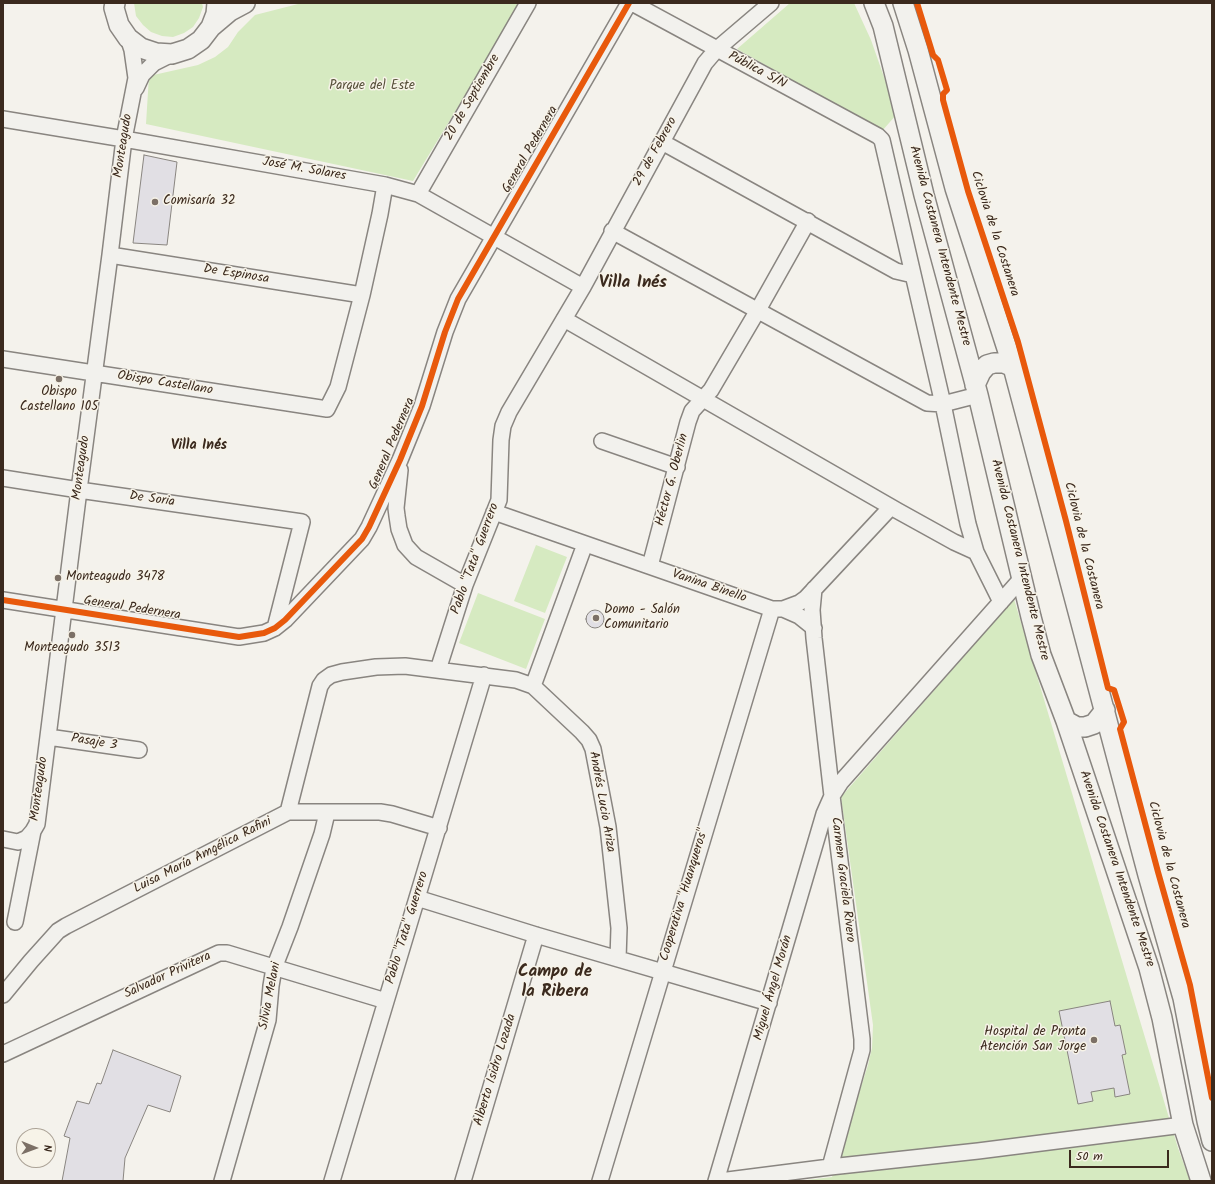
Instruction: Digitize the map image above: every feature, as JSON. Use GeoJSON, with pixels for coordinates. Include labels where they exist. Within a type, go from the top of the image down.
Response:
{"type":"FeatureCollection","features":[{"type":"Feature","properties":{"kind":"main road"},"geometry":{"type":"LineString","coordinates":[[114,3],[119,24],[128,38],[142,48],[156,54],[172,54],[188,49],[201,40],[211,27],[230,11],[245,3]]}},
{"type":"Feature","properties":{"kind":"main road"},"geometry":{"type":"LineString","coordinates":[[211,27],[216,14],[217,3]]}},
{"type":"Feature","properties":{"kind":"main road","name":"Avenida Costanera Intendente Mestre"},"geometry":{"type":"LineString","coordinates":[[874,3],[883,26],[924,195],[977,390],[1042,655],[1066,721],[1153,980],[1162,1018],[1182,1125],[1201,1181]]}},
{"type":"Feature","properties":{"kind":"main road","name":"Avenida Costanera Intendente Mestre"},"geometry":{"type":"LineString","coordinates":[[902,3],[918,50],[955,188],[1013,367],[1148,875],[1183,998],[1212,1141]]}},
{"type":"Feature","properties":{"kind":"main road"},"geometry":{"type":"LineString","coordinates":[[977,390],[981,372],[987,365],[1004,363],[1013,367]]}},
{"type":"Feature","properties":{"kind":"main road"},"geometry":{"type":"LineString","coordinates":[[1066,721],[1085,727],[1094,724],[1105,710]]}},
{"type":"Feature","properties":{"kind":"street","name":"20 de Septiembre"},"geometry":{"type":"LineString","coordinates":[[418,194],[528,3]]}},
{"type":"Feature","properties":{"kind":"street","name":"Pública S/N"},"geometry":{"type":"LineString","coordinates":[[631,3],[878,136],[882,140],[914,275]]}},
{"type":"Feature","properties":{"kind":"street","name":"General Pedernera"},"geometry":{"type":"LineString","coordinates":[[3,600],[238,637],[256,635],[275,628],[285,620],[362,539],[369,527],[400,460],[422,406],[452,312],[458,299],[493,236],[631,3]]}},
{"type":"Feature","properties":{"kind":"street","name":"29 de Febrero"},"geometry":{"type":"LineString","coordinates":[[564,319],[583,287],[705,63],[717,49],[771,3]]}},
{"type":"Feature","properties":{"kind":"street","name":"Monteagudo"},"geometry":{"type":"LineString","coordinates":[[15,922],[30,835],[37,824],[124,139],[136,78],[132,50],[128,38]]}},
{"type":"Feature","properties":{"kind":"street","name":"Monteagudo"},"geometry":{"type":"LineString","coordinates":[[133,95],[142,75],[154,63],[172,54]]}},
{"type":"Feature","properties":{"kind":"street","name":"José M. Solares"},"geometry":{"type":"LineString","coordinates":[[3,119],[385,184],[418,194],[583,287]]}},
{"type":"Feature","properties":{"kind":"street"},"geometry":{"type":"LineString","coordinates":[[662,142],[808,221],[896,271],[914,275],[968,524],[976,552],[1001,602]]}},
{"type":"Feature","properties":{"kind":"street"},"geometry":{"type":"LineString","coordinates":[[362,295],[385,184]]}},
{"type":"Feature","properties":{"kind":"street","name":"Héctor G. Oberlin"},"geometry":{"type":"LineString","coordinates":[[650,566],[692,411],[710,390],[758,310],[808,221]]}},
{"type":"Feature","properties":{"kind":"street"},"geometry":{"type":"LineString","coordinates":[[612,232],[758,310],[922,401],[927,403],[943,404],[977,390]]}},
{"type":"Feature","properties":{"kind":"street","name":"De Espinosa"},"geometry":{"type":"LineString","coordinates":[[110,255],[362,295]]}},
{"type":"Feature","properties":{"kind":"street","name":"Obispo Castellano"},"geometry":{"type":"LineString","coordinates":[[3,359],[327,409],[338,387],[362,295]]}},
{"type":"Feature","properties":{"kind":"street"},"geometry":{"type":"LineString","coordinates":[[564,319],[949,540],[976,552]]}},
{"type":"Feature","properties":{"kind":"street","name":"Pablo \"Tata\" Guerrero"},"geometry":{"type":"LineString","coordinates":[[438,670],[465,585],[499,500],[501,440],[503,426],[509,412],[564,319]]}},
{"type":"Feature","properties":{"kind":"street"},"geometry":{"type":"LineString","coordinates":[[602,441],[677,467]]}},
{"type":"Feature","properties":{"kind":"street"},"geometry":{"type":"LineString","coordinates":[[400,460],[397,512],[399,529],[405,545],[416,557],[465,585]]}},
{"type":"Feature","properties":{"kind":"street","name":"De Soria"},"geometry":{"type":"LineString","coordinates":[[3,478],[302,522],[275,628]]}},
{"type":"Feature","properties":{"kind":"street"},"geometry":{"type":"LineString","coordinates":[[777,609],[799,603],[806,598],[891,507]]}},
{"type":"Feature","properties":{"kind":"street","name":"Vanina Binello"},"geometry":{"type":"LineString","coordinates":[[494,512],[799,616],[814,628]]}},
{"type":"Feature","properties":{"kind":"street"},"geometry":{"type":"LineString","coordinates":[[949,540],[957,538],[963,534],[968,524]]}},
{"type":"Feature","properties":{"kind":"street"},"geometry":{"type":"LineString","coordinates":[[533,686],[585,544]]}},
{"type":"Feature","properties":{"kind":"street","name":"Miguel Ángel Morán"},"geometry":{"type":"LineString","coordinates":[[716,1181],[770,1003],[824,814],[832,796],[841,782],[1022,578]]}},
{"type":"Feature","properties":{"kind":"street","name":"Carmen Graciela Rivero"},"geometry":{"type":"LineString","coordinates":[[814,589],[812,610],[832,796],[862,1040],[862,1050],[830,1167]]}},
{"type":"Feature","properties":{"kind":"street","name":"Cooperativa \"Huanqueros\""},"geometry":{"type":"LineString","coordinates":[[600,1181],[662,972],[777,609]]}},
{"type":"Feature","properties":{"kind":"street","name":"Andrés Lucio Ariza"},"geometry":{"type":"LineString","coordinates":[[288,812],[320,686],[332,675],[342,672],[390,666],[484,675],[516,680],[533,686],[582,732],[589,740],[593,749],[608,827],[619,928],[618,959]]}},
{"type":"Feature","properties":{"kind":"street","name":"Pablo \"Tata\" Guerrero"},"geometry":{"type":"LineString","coordinates":[[332,1181],[484,675]]}},
{"type":"Feature","properties":{"kind":"street","name":"Pasaje 3"},"geometry":{"type":"LineString","coordinates":[[48,736],[139,750]]}},
{"type":"Feature","properties":{"kind":"street","name":"Luisa María Amgélica Rafini"},"geometry":{"type":"LineString","coordinates":[[3,996],[31,961],[58,931],[288,812],[380,812],[392,814],[439,828]]}},
{"type":"Feature","properties":{"kind":"street","name":"Silvia Melani"},"geometry":{"type":"LineString","coordinates":[[222,1181],[268,1020],[274,968],[290,927],[319,841],[327,812]]}},
{"type":"Feature","properties":{"kind":"street"},"geometry":{"type":"LineString","coordinates":[[3,839],[18,842],[30,835]]}},
{"type":"Feature","properties":{"kind":"street"},"geometry":{"type":"LineString","coordinates":[[812,858],[818,853],[826,850],[832,851],[839,855]]}},
{"type":"Feature","properties":{"kind":"street"},"geometry":{"type":"LineString","coordinates":[[417,898],[536,935],[770,1003]]}},
{"type":"Feature","properties":{"kind":"street","name":"Alberto Isidro Lozada"},"geometry":{"type":"LineString","coordinates":[[463,1181],[536,935]]}},
{"type":"Feature","properties":{"kind":"street","name":"Salvador Privitera"},"geometry":{"type":"LineString","coordinates":[[3,1054],[219,953],[227,953],[386,1001]]}},
{"type":"Feature","properties":{"kind":"street"},"geometry":{"type":"LineString","coordinates":[[720,1181],[830,1167],[978,1151],[1182,1125]]}},
{"type":"Feature","properties":{"kind":"green space"},"geometry":{"type":"Polygon","coordinates":[[[134,3],[202,3],[203,7],[199,18],[193,27],[184,33],[173,37],[162,36],[151,32],[136,16],[134,3]]]}},
{"type":"Feature","properties":{"kind":"green space","name":"Parque del Este"},"geometry":{"type":"Polygon","coordinates":[[[302,3],[521,3],[413,181],[146,124],[149,76],[198,65],[215,57],[228,47],[238,32],[255,15],[302,3]]]}},
{"type":"Feature","properties":{"kind":"green space"},"geometry":{"type":"Polygon","coordinates":[[[790,3],[854,3],[871,40],[897,114],[882,131],[737,49],[790,3]]]}},
{"type":"Feature","properties":{"kind":"green space"},"geometry":{"type":"Polygon","coordinates":[[[536,545],[567,557],[545,613],[514,601],[536,545]]]}},
{"type":"Feature","properties":{"kind":"green space"},"geometry":{"type":"Polygon","coordinates":[[[478,593],[545,619],[526,669],[459,643],[478,593]]]}},
{"type":"Feature","properties":{"kind":"green space"},"geometry":{"type":"Polygon","coordinates":[[[1014,599],[1178,1148],[1190,1181],[798,1181],[832,1177],[868,1065],[872,1048],[873,1025],[841,797],[1014,599]]]}},
{"type":"Feature","properties":{"kind":"building","name":"Comisaría 32"},"geometry":{"type":"Polygon","coordinates":[[[144,155],[177,162],[167,245],[133,243],[144,155]]]}},
{"type":"Feature","properties":{"kind":"building","name":"Domo - Salón Comunitario"},"geometry":{"type":"Polygon","coordinates":[[[595,610],[601,613],[604,619],[601,625],[595,628],[589,625],[586,619],[589,613],[595,610]]]}},
{"type":"Feature","properties":{"kind":"building","name":"Hospital de Pronta Atención San Jorge"},"geometry":{"type":"Polygon","coordinates":[[[1110,1001],[1115,1026],[1120,1025],[1126,1054],[1122,1055],[1130,1094],[1115,1097],[1114,1088],[1091,1092],[1093,1101],[1078,1104],[1059,1011],[1110,1001]]]}},
{"type":"Feature","properties":{"kind":"building"},"geometry":{"type":"Polygon","coordinates":[[[113,1050],[181,1076],[170,1112],[148,1105],[125,1158],[123,1181],[62,1181],[70,1138],[64,1136],[77,1101],[89,1104],[97,1083],[101,1084],[113,1050]]]}},
{"type":"Feature","properties":{"kind":"cycle path"},"geometry":{"type":"LineString","coordinates":[[3,600],[239,637],[264,633],[275,628],[285,620],[362,539],[369,527],[400,460],[422,406],[445,332],[458,299],[629,3]]}},
{"type":"Feature","properties":{"kind":"cycle path","name":"Ciclovia de la Costanera"},"geometry":{"type":"LineString","coordinates":[[917,3],[933,55],[938,60],[947,90],[943,94],[943,100],[968,191],[1018,342],[1066,521],[1108,688],[1114,690],[1124,722],[1120,729],[1190,985],[1212,1098]]}},
{"type":"Feature","properties":{"kind":"place","name":"Comisaría 32"},"geometry":{"type":"Point","coordinates":[155,202]}},
{"type":"Feature","properties":{"kind":"place","name":"Obispo Castellano 105"},"geometry":{"type":"Point","coordinates":[59,379]}},
{"type":"Feature","properties":{"kind":"place","name":"Monteagudo 3478"},"geometry":{"type":"Point","coordinates":[58,578]}},
{"type":"Feature","properties":{"kind":"place","name":"Domo - Salón Comunitario"},"geometry":{"type":"Point","coordinates":[596,618]}},
{"type":"Feature","properties":{"kind":"place","name":"Monteagudo 3513"},"geometry":{"type":"Point","coordinates":[72,635]}},
{"type":"Feature","properties":{"kind":"place","name":"Hospital de Pronta Atención San Jorge"},"geometry":{"type":"Point","coordinates":[1094,1040]}},
{"type":"Feature","properties":{"kind":"district","name":"Villa Inés"},"geometry":{"type":"Point","coordinates":[633,284]}},
{"type":"Feature","properties":{"kind":"district","name":"Villa Inés"},"geometry":{"type":"Point","coordinates":[199,447]}},
{"type":"Feature","properties":{"kind":"district","name":"Campo de la Ribera"},"geometry":{"type":"Point","coordinates":[555,983]}}]}
